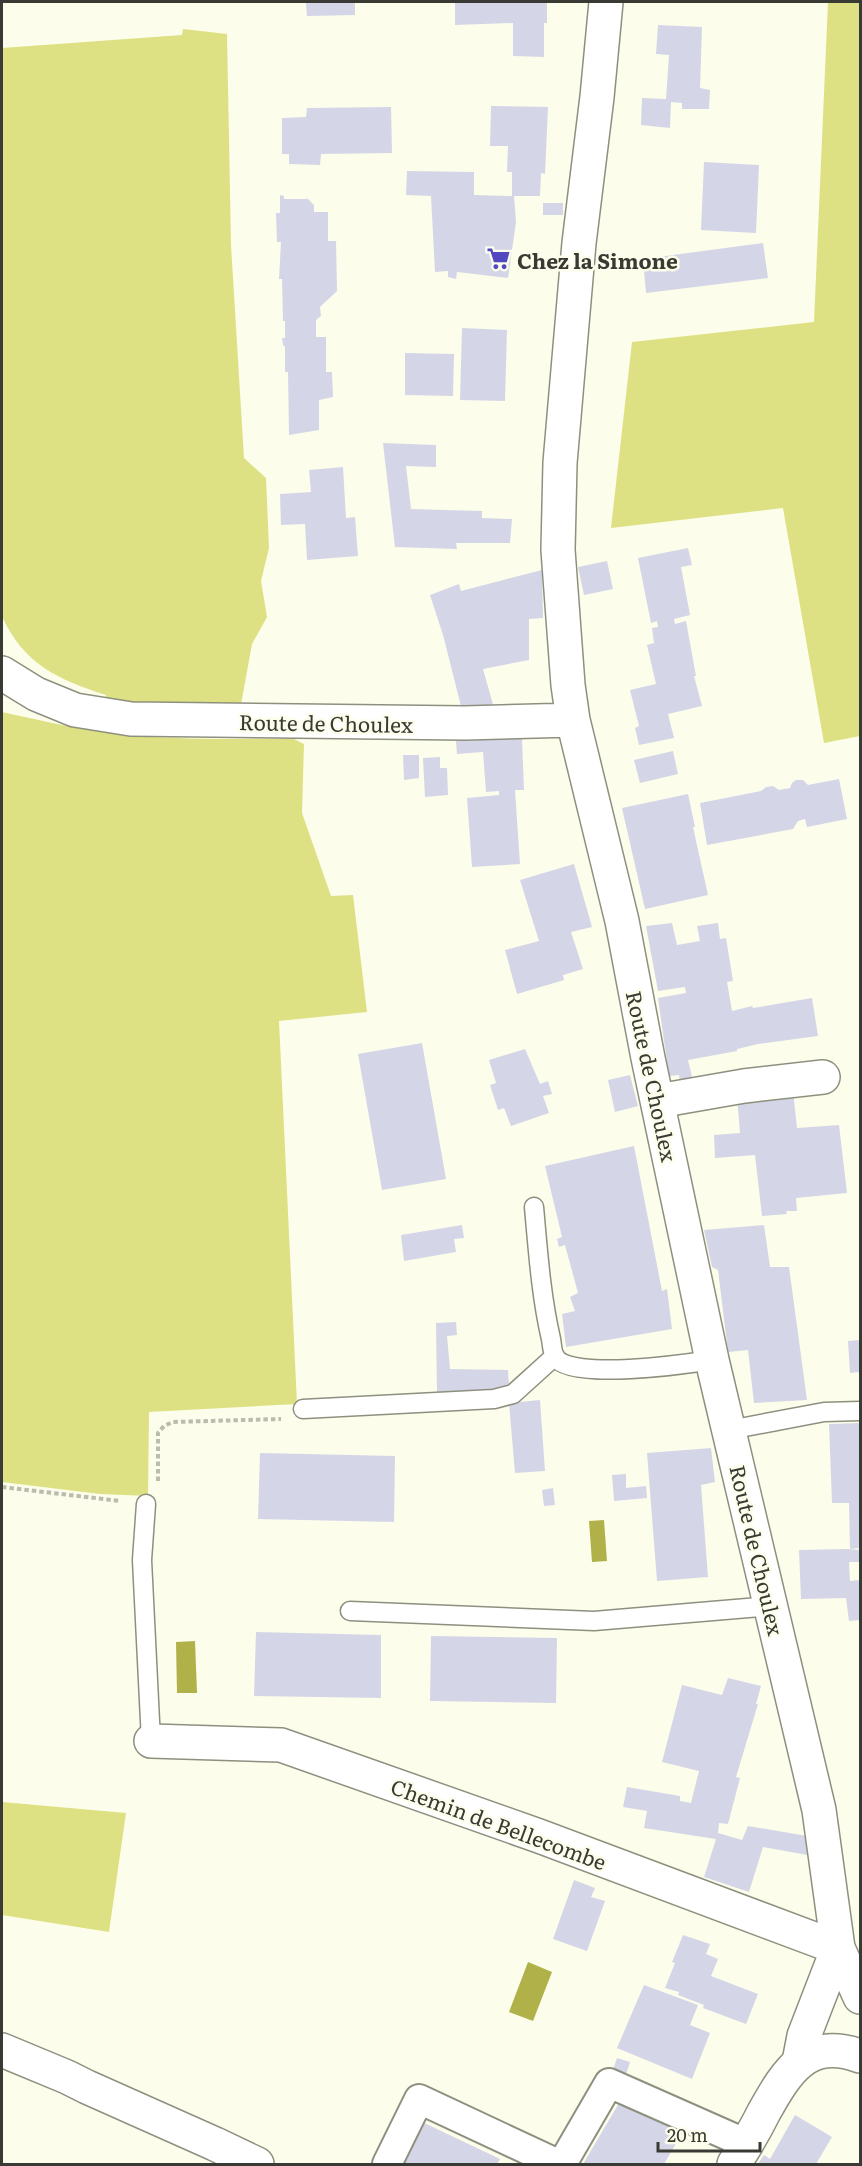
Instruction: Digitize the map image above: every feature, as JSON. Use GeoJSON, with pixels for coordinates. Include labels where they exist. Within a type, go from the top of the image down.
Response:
{"type":"FeatureCollection","features":[{"type":"Feature","properties":{"kind":"street"},"geometry":{"type":"LineString","coordinates":[[573,720],[566,669],[558,550],[560,462],[576,266],[606,2]]}},
{"type":"Feature","properties":{"kind":"street","name":"Route de Choulex"},"geometry":{"type":"LineString","coordinates":[[2,673],[36,694],[75,710],[131,719],[453,723],[573,720],[622,921],[712,1360],[819,1810],[838,1948],[861,1997]]}},
{"type":"Feature","properties":{"kind":"street"},"geometry":{"type":"LineString","coordinates":[[658,1101],[744,1086],[823,1077]]}},
{"type":"Feature","properties":{"kind":"street","name":"Chemin de Bellecombe"},"geometry":{"type":"LineString","coordinates":[[151,1741],[281,1745],[539,1836],[838,1948]]}},
{"type":"Feature","properties":{"kind":"street"},"geometry":{"type":"LineString","coordinates":[[387,2164],[419,2099],[560,2164],[609,2083],[741,2154],[781,2082],[830,2056],[804,2036],[838,1948]]}},
{"type":"Feature","properties":{"kind":"street"},"geometry":{"type":"LineString","coordinates":[[2,2050],[67,2077],[257,2164]]}},
{"type":"Feature","properties":{"kind":"lane"},"geometry":{"type":"LineString","coordinates":[[534,1207],[546,1317],[555,1356],[562,1363],[600,1370],[656,1368],[712,1360]]}},
{"type":"Feature","properties":{"kind":"lane"},"geometry":{"type":"LineString","coordinates":[[303,1409],[495,1399],[513,1394],[555,1356]]}},
{"type":"Feature","properties":{"kind":"lane"},"geometry":{"type":"LineString","coordinates":[[729,1430],[824,1412],[861,1411]]}},
{"type":"Feature","properties":{"kind":"lane"},"geometry":{"type":"LineString","coordinates":[[146,1504],[142,1560],[151,1741]]}},
{"type":"Feature","properties":{"kind":"lane"},"geometry":{"type":"LineString","coordinates":[[350,1611],[594,1621],[771,1605]]}},
{"type":"Feature","properties":{"kind":"path"},"geometry":{"type":"LineString","coordinates":[[2,1487],[158,1504],[158,1433],[164,1426],[173,1422],[304,1419],[303,1409]]}},
{"type":"Feature","properties":{"kind":"green space"},"geometry":{"type":"Polygon","coordinates":[[[828,2],[860,2],[860,736],[824,743],[783,508],[611,528],[632,342],[814,322],[828,2]]]}},
{"type":"Feature","properties":{"kind":"green space"},"geometry":{"type":"Polygon","coordinates":[[[183,29],[227,34],[231,245],[244,458],[266,478],[269,548],[261,581],[267,617],[252,644],[240,710],[105,702],[106,695],[58,676],[32,658],[20,646],[2,616],[2,48],[182,35],[183,29]]]}},
{"type":"Feature","properties":{"kind":"green space"},"geometry":{"type":"Polygon","coordinates":[[[2,712],[128,735],[294,739],[304,744],[302,813],[331,896],[353,895],[367,1012],[279,1021],[297,1404],[149,1412],[148,1496],[100,1494],[2,1482],[2,712]]]}},
{"type":"Feature","properties":{"kind":"green space"},"geometry":{"type":"Polygon","coordinates":[[[2,1802],[126,1813],[109,1932],[2,1915],[2,1802]]]}},
{"type":"Feature","properties":{"kind":"shaded area"},"geometry":{"type":"Polygon","coordinates":[[[604,1520],[607,1561],[592,1562],[589,1521],[604,1520]]]}},
{"type":"Feature","properties":{"kind":"shaded area"},"geometry":{"type":"Polygon","coordinates":[[[195,1641],[197,1693],[177,1693],[176,1642],[195,1641]]]}},
{"type":"Feature","properties":{"kind":"shaded area"},"geometry":{"type":"Polygon","coordinates":[[[528,1962],[552,1972],[533,2021],[509,2012],[528,1962]]]}},
{"type":"Feature","properties":{"kind":"building"},"geometry":{"type":"Polygon","coordinates":[[[306,2],[355,2],[355,15],[307,16],[306,2]]]}},
{"type":"Feature","properties":{"kind":"building"},"geometry":{"type":"Polygon","coordinates":[[[455,2],[547,2],[547,23],[544,23],[544,57],[513,56],[513,23],[455,25],[455,2]]]}},
{"type":"Feature","properties":{"kind":"building"},"geometry":{"type":"Polygon","coordinates":[[[658,25],[702,27],[700,88],[710,90],[709,109],[682,109],[682,103],[671,102],[670,128],[641,125],[642,98],[666,99],[669,55],[656,54],[658,25]]]}},
{"type":"Feature","properties":{"kind":"building"},"geometry":{"type":"Polygon","coordinates":[[[491,106],[548,107],[545,174],[541,173],[540,196],[514,196],[516,222],[508,278],[457,272],[456,279],[448,277],[448,271],[435,272],[431,196],[406,195],[407,171],[474,172],[474,195],[512,196],[512,172],[507,172],[508,146],[490,146],[491,106]]]}},
{"type":"Feature","properties":{"kind":"building"},"geometry":{"type":"Polygon","coordinates":[[[391,107],[392,153],[321,154],[320,165],[289,164],[289,154],[282,154],[282,118],[306,117],[307,108],[391,107]]]}},
{"type":"Feature","properties":{"kind":"building"},"geometry":{"type":"Polygon","coordinates":[[[704,162],[759,165],[756,233],[701,230],[704,162]]]}},
{"type":"Feature","properties":{"kind":"building"},"geometry":{"type":"Polygon","coordinates":[[[280,195],[284,196],[284,199],[308,199],[314,205],[314,212],[328,212],[328,241],[336,241],[337,291],[320,307],[321,316],[316,320],[316,337],[326,337],[326,372],[332,372],[333,397],[319,400],[319,430],[289,435],[288,372],[285,372],[285,347],[282,338],[285,338],[285,321],[283,321],[282,279],[279,279],[281,242],[277,242],[276,213],[280,213],[280,195]]]}},
{"type":"Feature","properties":{"kind":"building"},"geometry":{"type":"Polygon","coordinates":[[[543,203],[563,203],[563,215],[543,215],[543,203]]]}},
{"type":"Feature","properties":{"kind":"building"},"geometry":{"type":"Polygon","coordinates":[[[763,243],[768,278],[646,293],[643,259],[763,243]]]}},
{"type":"Feature","properties":{"kind":"building"},"geometry":{"type":"Polygon","coordinates":[[[462,328],[507,330],[505,401],[460,400],[462,328]]]}},
{"type":"Feature","properties":{"kind":"building"},"geometry":{"type":"Polygon","coordinates":[[[405,353],[454,354],[453,396],[405,395],[405,353]]]}},
{"type":"Feature","properties":{"kind":"building"},"geometry":{"type":"Polygon","coordinates":[[[383,443],[436,445],[436,467],[406,466],[411,509],[482,511],[482,518],[512,519],[510,543],[456,543],[457,549],[395,547],[383,443]]]}},
{"type":"Feature","properties":{"kind":"building"},"geometry":{"type":"Polygon","coordinates":[[[343,467],[346,518],[355,517],[358,556],[307,560],[305,524],[281,525],[280,494],[311,492],[309,470],[343,467]]]}},
{"type":"Feature","properties":{"kind":"building"},"geometry":{"type":"Polygon","coordinates":[[[688,548],[692,565],[681,567],[690,615],[674,619],[675,624],[686,621],[696,676],[694,676],[702,706],[668,714],[674,738],[639,745],[635,728],[639,726],[630,690],[656,684],[647,645],[654,643],[652,628],[658,627],[657,621],[651,623],[638,558],[688,548]]]}},
{"type":"Feature","properties":{"kind":"building"},"geometry":{"type":"Polygon","coordinates":[[[607,561],[613,589],[584,595],[578,567],[607,561]]]}},
{"type":"Feature","properties":{"kind":"building"},"geometry":{"type":"Polygon","coordinates":[[[542,570],[543,618],[529,619],[529,660],[483,669],[494,708],[462,710],[443,635],[430,595],[459,584],[461,591],[542,570]]]}},
{"type":"Feature","properties":{"kind":"building"},"geometry":{"type":"Polygon","coordinates":[[[483,738],[522,738],[524,790],[515,790],[520,864],[472,867],[467,798],[499,795],[499,791],[486,792],[483,752],[457,754],[456,741],[483,740],[483,738]]]}},
{"type":"Feature","properties":{"kind":"building"},"geometry":{"type":"Polygon","coordinates":[[[673,751],[678,774],[640,783],[634,760],[673,751]]]}},
{"type":"Feature","properties":{"kind":"building"},"geometry":{"type":"Polygon","coordinates":[[[403,755],[419,755],[419,778],[404,780],[403,755]]]}},
{"type":"Feature","properties":{"kind":"building"},"geometry":{"type":"Polygon","coordinates":[[[440,757],[440,768],[447,768],[448,795],[425,797],[423,758],[440,757]]]}},
{"type":"Feature","properties":{"kind":"building"},"geometry":{"type":"Polygon","coordinates":[[[839,779],[847,819],[807,827],[805,819],[798,821],[793,829],[707,845],[700,803],[761,791],[766,787],[773,786],[779,790],[790,788],[796,780],[803,780],[808,785],[839,779]]]}},
{"type":"Feature","properties":{"kind":"building"},"geometry":{"type":"Polygon","coordinates":[[[688,794],[708,895],[645,909],[622,808],[688,794]]]}},
{"type":"Feature","properties":{"kind":"building"},"geometry":{"type":"Polygon","coordinates":[[[574,864],[592,927],[571,932],[583,969],[563,975],[564,980],[517,994],[505,950],[539,941],[520,880],[574,864]]]}},
{"type":"Feature","properties":{"kind":"building"},"geometry":{"type":"Polygon","coordinates":[[[672,923],[677,945],[700,941],[697,926],[718,923],[720,939],[726,938],[733,981],[727,982],[732,1011],[812,998],[818,1036],[758,1044],[737,1049],[737,1051],[688,1060],[693,1081],[680,1084],[679,1075],[669,1076],[658,998],[686,993],[685,987],[658,991],[646,926],[672,923]]]}},
{"type":"Feature","properties":{"kind":"building"},"geometry":{"type":"Polygon","coordinates":[[[422,1043],[446,1179],[382,1190],[358,1054],[422,1043]]]}},
{"type":"Feature","properties":{"kind":"building"},"geometry":{"type":"Polygon","coordinates":[[[525,1049],[540,1084],[548,1081],[552,1094],[543,1096],[549,1113],[511,1126],[504,1108],[498,1110],[490,1085],[496,1083],[489,1060],[525,1049]]]}},
{"type":"Feature","properties":{"kind":"building"},"geometry":{"type":"Polygon","coordinates":[[[630,1075],[638,1106],[615,1112],[608,1080],[630,1075]]]}},
{"type":"Feature","properties":{"kind":"building"},"geometry":{"type":"Polygon","coordinates":[[[793,1091],[797,1128],[839,1125],[847,1193],[796,1198],[797,1211],[762,1216],[755,1155],[715,1158],[714,1135],[740,1133],[737,1096],[793,1091]]]}},
{"type":"Feature","properties":{"kind":"building"},"geometry":{"type":"Polygon","coordinates":[[[634,1146],[662,1291],[667,1289],[672,1329],[566,1347],[562,1314],[575,1311],[570,1297],[578,1293],[565,1245],[559,1247],[557,1239],[562,1237],[545,1166],[634,1146]]]}},
{"type":"Feature","properties":{"kind":"building"},"geometry":{"type":"Polygon","coordinates":[[[462,1225],[464,1238],[454,1239],[456,1252],[404,1261],[401,1235],[462,1225]]]}},
{"type":"Feature","properties":{"kind":"building"},"geometry":{"type":"Polygon","coordinates":[[[764,1225],[770,1267],[789,1267],[807,1400],[754,1403],[748,1350],[728,1352],[718,1270],[712,1267],[704,1230],[764,1225]]]}},
{"type":"Feature","properties":{"kind":"building"},"geometry":{"type":"Polygon","coordinates":[[[456,1322],[457,1335],[447,1336],[450,1369],[508,1370],[509,1386],[496,1390],[437,1394],[436,1323],[456,1322]]]}},
{"type":"Feature","properties":{"kind":"building"},"geometry":{"type":"Polygon","coordinates":[[[860,1340],[860,1372],[850,1373],[848,1341],[860,1340]]]}},
{"type":"Feature","properties":{"kind":"building"},"geometry":{"type":"Polygon","coordinates":[[[540,1400],[545,1471],[515,1473],[509,1403],[540,1400]]]}},
{"type":"Feature","properties":{"kind":"building"},"geometry":{"type":"Polygon","coordinates":[[[860,1423],[860,1548],[850,1549],[849,1503],[832,1503],[829,1424],[860,1423]]]}},
{"type":"Feature","properties":{"kind":"building"},"geometry":{"type":"Polygon","coordinates":[[[711,1448],[715,1482],[701,1485],[708,1577],[657,1581],[647,1453],[711,1448]]]}},
{"type":"Feature","properties":{"kind":"building"},"geometry":{"type":"Polygon","coordinates":[[[260,1453],[395,1456],[394,1522],[258,1519],[260,1453]]]}},
{"type":"Feature","properties":{"kind":"building"},"geometry":{"type":"Polygon","coordinates":[[[626,1474],[626,1488],[646,1486],[647,1498],[614,1501],[612,1475],[626,1474]]]}},
{"type":"Feature","properties":{"kind":"building"},"geometry":{"type":"Polygon","coordinates":[[[553,1488],[555,1505],[544,1506],[542,1490],[553,1488]]]}},
{"type":"Feature","properties":{"kind":"building"},"geometry":{"type":"Polygon","coordinates":[[[799,1550],[860,1550],[860,1562],[849,1562],[850,1581],[860,1580],[860,1620],[849,1621],[846,1598],[801,1599],[799,1550]]]}},
{"type":"Feature","properties":{"kind":"building"},"geometry":{"type":"Polygon","coordinates":[[[256,1632],[381,1635],[381,1698],[254,1696],[256,1632]]]}},
{"type":"Feature","properties":{"kind":"building"},"geometry":{"type":"Polygon","coordinates":[[[431,1636],[557,1638],[556,1703],[430,1701],[431,1636]]]}},
{"type":"Feature","properties":{"kind":"building"},"geometry":{"type":"Polygon","coordinates":[[[728,1678],[761,1686],[756,1704],[758,1704],[736,1777],[740,1778],[728,1824],[719,1823],[718,1833],[742,1840],[748,1826],[807,1836],[807,1855],[763,1847],[749,1892],[704,1877],[716,1839],[644,1828],[647,1811],[623,1807],[627,1787],[680,1796],[680,1801],[691,1803],[699,1771],[662,1762],[682,1685],[722,1695],[728,1678]]]}},
{"type":"Feature","properties":{"kind":"building"},"geometry":{"type":"Polygon","coordinates":[[[574,1880],[595,1888],[591,1897],[605,1901],[587,1951],[553,1939],[574,1880]]]}},
{"type":"Feature","properties":{"kind":"building"},"geometry":{"type":"Polygon","coordinates":[[[683,1935],[710,1944],[706,1954],[718,1959],[711,1976],[758,1994],[746,2024],[703,2008],[704,2005],[678,1995],[679,1992],[665,1988],[683,1935]]]}},
{"type":"Feature","properties":{"kind":"building"},"geometry":{"type":"Polygon","coordinates":[[[644,1985],[698,2005],[690,2025],[710,2033],[692,2079],[617,2048],[644,1985]]]}},
{"type":"Feature","properties":{"kind":"building"},"geometry":{"type":"Polygon","coordinates":[[[617,2058],[630,2062],[625,2078],[612,2073],[617,2058]]]}},
{"type":"Feature","properties":{"kind":"building"},"geometry":{"type":"Polygon","coordinates":[[[622,2098],[687,2125],[664,2164],[583,2164],[622,2098]]]}},
{"type":"Feature","properties":{"kind":"building"},"geometry":{"type":"Polygon","coordinates":[[[795,2115],[832,2137],[816,2164],[758,2164],[764,2155],[770,2159],[795,2115]]]}},
{"type":"Feature","properties":{"kind":"building"},"geometry":{"type":"Polygon","coordinates":[[[418,2120],[500,2159],[497,2164],[397,2164],[418,2120]]]}},
{"type":"Feature","properties":{"kind":"place","name":"Chez la Simone"},"geometry":{"type":"Point","coordinates":[499,259]}}]}
